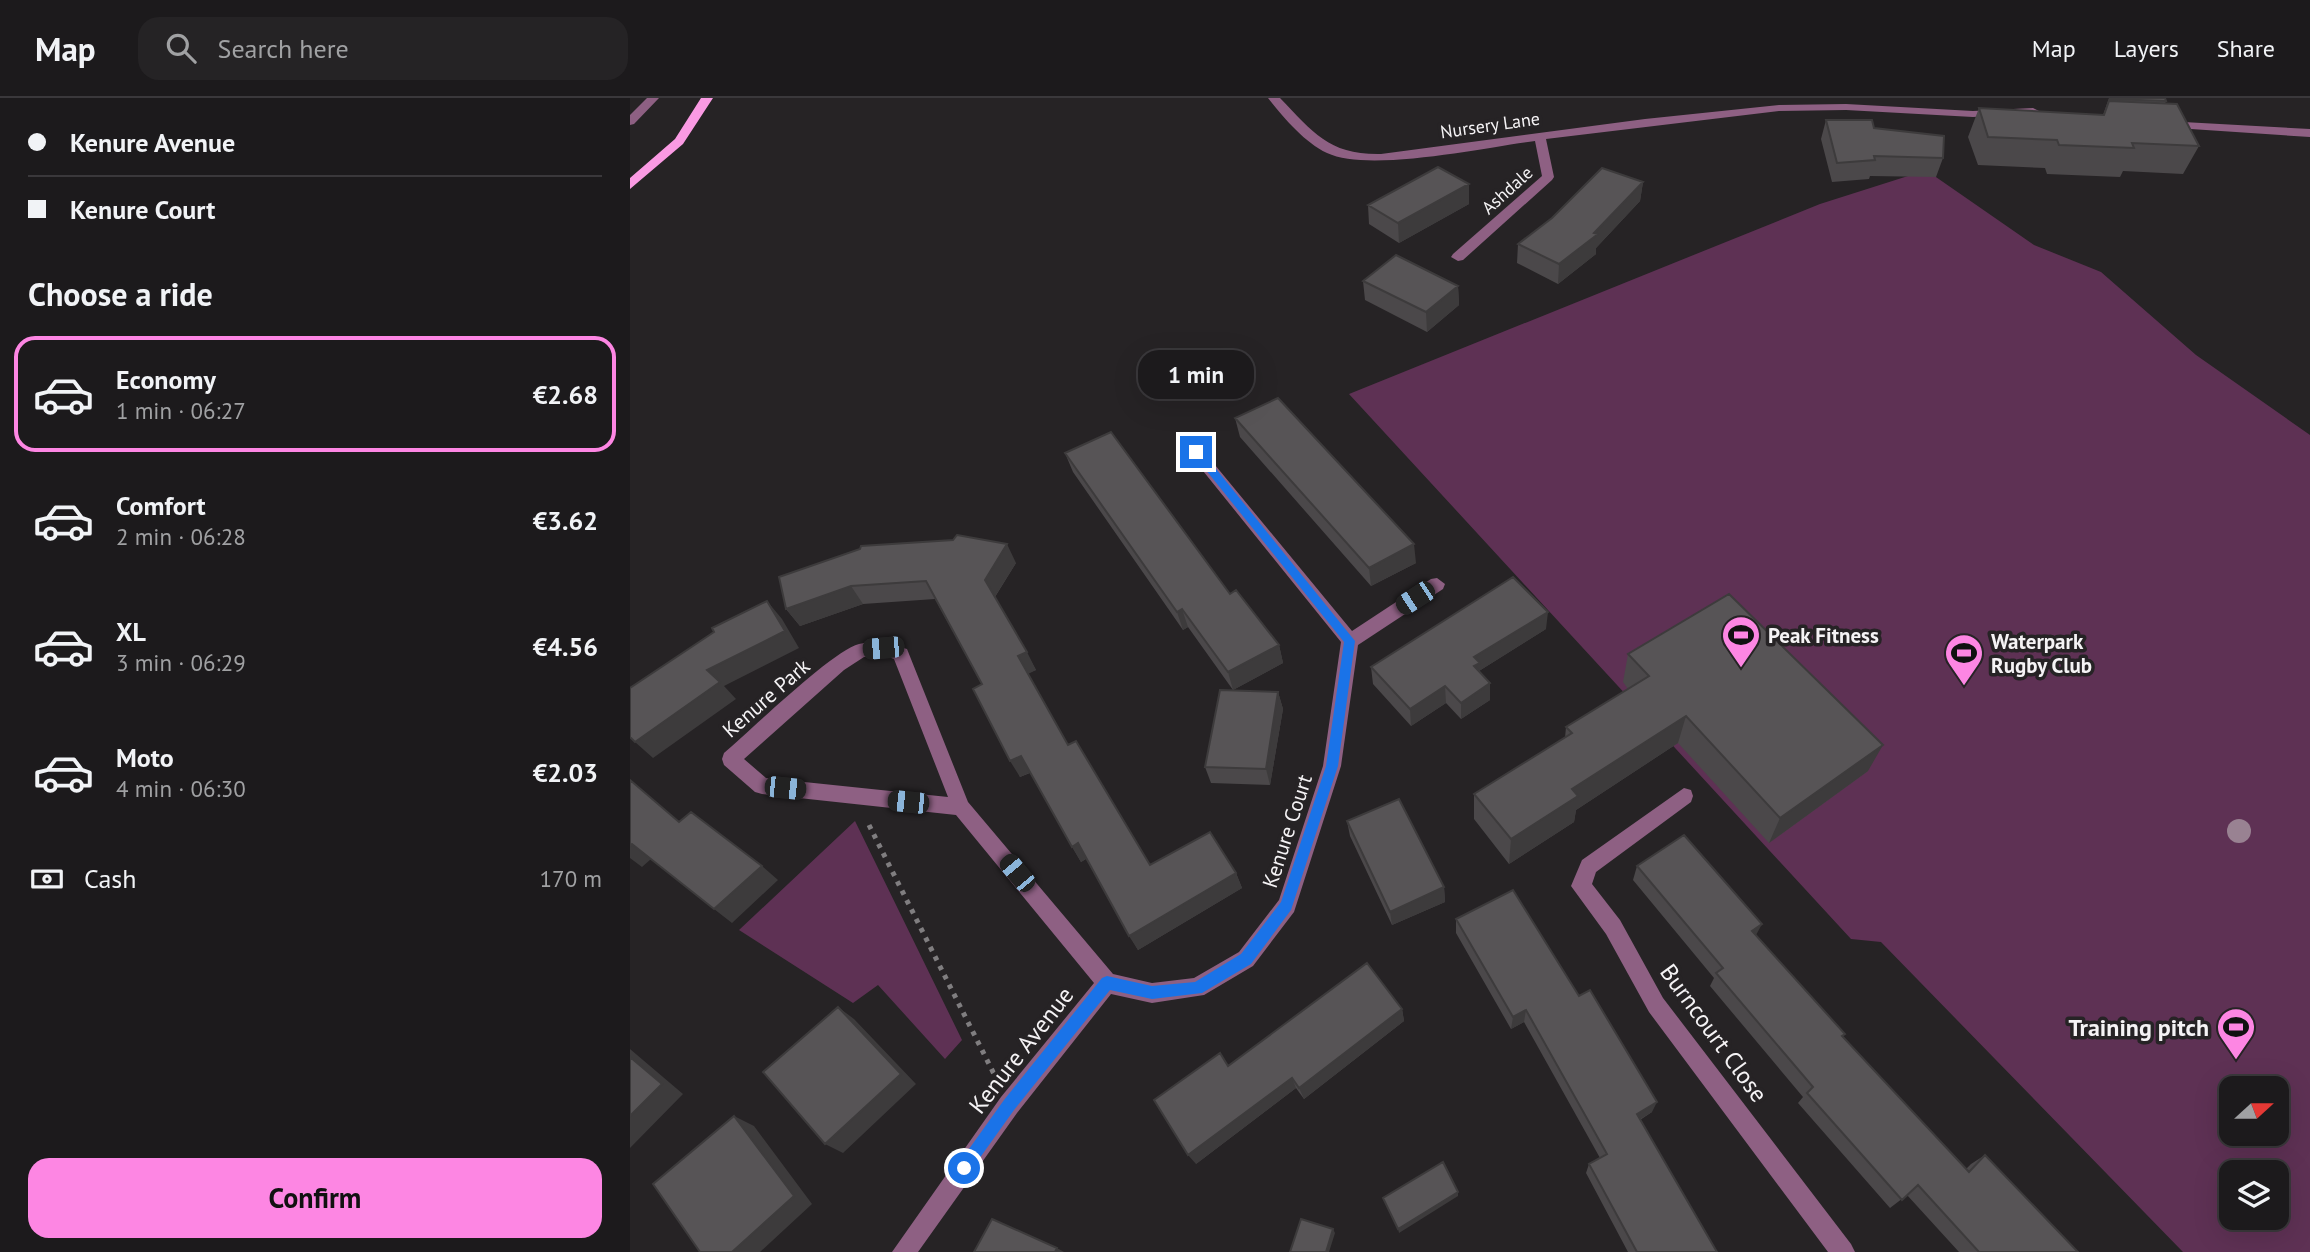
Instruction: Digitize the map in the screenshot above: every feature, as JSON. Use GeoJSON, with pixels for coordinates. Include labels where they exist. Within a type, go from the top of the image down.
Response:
{"type":"FeatureCollection","features":[{"type":"Feature","properties":{"kind":"main road"},"geometry":{"type":"LineString","coordinates":[[630,185],[679,141],[708,98]]}},
{"type":"Feature","properties":{"kind":"street"},"geometry":{"type":"LineString","coordinates":[[630,122],[653,98]]}},
{"type":"Feature","properties":{"kind":"street","name":"Nursery Lane"},"geometry":{"type":"LineString","coordinates":[[1274,98],[1317,143],[1328,151],[1353,159],[1381,158],[1749,110],[1817,107],[1973,114],[2032,111]]}},
{"type":"Feature","properties":{"kind":"street"},"geometry":{"type":"LineString","coordinates":[[2025,98],[2032,111],[2045,118]]}},
{"type":"Feature","properties":{"kind":"street"},"geometry":{"type":"LineString","coordinates":[[2150,124],[2310,133]]}},
{"type":"Feature","properties":{"kind":"street","name":"Ashdale"},"geometry":{"type":"LineString","coordinates":[[1458,257],[1548,177],[1540,136]]}},
{"type":"Feature","properties":{"kind":"street"},"geometry":{"type":"LineString","coordinates":[[1196,452],[1350,641],[1437,584]]}},
{"type":"Feature","properties":{"kind":"street","name":"Kenure Court"},"geometry":{"type":"LineString","coordinates":[[1107,982],[1152,993],[1197,988],[1246,959],[1287,905],[1332,766],[1350,641]]}},
{"type":"Feature","properties":{"kind":"street","name":"Kenure Park"},"geometry":{"type":"LineString","coordinates":[[961,807],[762,786],[731,759],[838,665],[861,650],[883,648],[901,654],[961,807],[1107,982]]}},
{"type":"Feature","properties":{"kind":"street","name":"Burncourt Close"},"geometry":{"type":"LineString","coordinates":[[1684,796],[1589,866],[1581,886],[1613,927],[1656,1005],[1843,1252]]}},
{"type":"Feature","properties":{"kind":"street","name":"Kenure Avenue"},"geometry":{"type":"LineString","coordinates":[[904,1252],[1009,1105],[1107,982]]}},
{"type":"Feature","properties":{"kind":"path"},"geometry":{"type":"LineString","coordinates":[[855,796],[1009,1105]]}},
{"type":"Feature","properties":{"kind":"shaded area","name":"Waterpark Rugby Club"},"geometry":{"type":"Polygon","coordinates":[[[1933,175],[2034,245],[2101,272],[2196,355],[2310,435],[2310,1252],[2183,1252],[1881,942],[1851,939],[1349,394],[1820,204],[1908,176],[1933,175]]]}},
{"type":"Feature","properties":{"kind":"shaded area"},"geometry":{"type":"Polygon","coordinates":[[[855,821],[962,1040],[945,1059],[878,985],[853,1003],[739,930],[855,821]]]}},
{"type":"Feature","properties":{"kind":"building"},"geometry":{"type":"Polygon","coordinates":[[[2165,98],[2166,101],[2110,99],[2165,98]]]}},
{"type":"Feature","properties":{"kind":"building"},"geometry":{"type":"Polygon","coordinates":[[[2109,101],[2177,104],[2199,146],[2132,143],[2134,148],[2059,145],[2057,140],[1988,137],[1979,108],[2104,115],[2109,101]]]}},
{"type":"Feature","properties":{"kind":"building"},"geometry":{"type":"Polygon","coordinates":[[[1826,120],[1872,120],[1874,128],[1944,136],[1943,158],[1874,156],[1875,160],[1837,163],[1826,120]]]}},
{"type":"Feature","properties":{"kind":"building"},"geometry":{"type":"Polygon","coordinates":[[[1438,167],[1469,184],[1398,223],[1368,205],[1438,167]]]}},
{"type":"Feature","properties":{"kind":"building"},"geometry":{"type":"Polygon","coordinates":[[[1602,168],[1643,182],[1594,233],[1598,234],[1559,264],[1518,244],[1552,218],[1602,168]]]}},
{"type":"Feature","properties":{"kind":"building"},"geometry":{"type":"Polygon","coordinates":[[[1396,255],[1458,286],[1426,312],[1363,281],[1396,255]]]}},
{"type":"Feature","properties":{"kind":"building"},"geometry":{"type":"Polygon","coordinates":[[[1278,398],[1414,544],[1369,568],[1235,418],[1278,398]]]}},
{"type":"Feature","properties":{"kind":"building"},"geometry":{"type":"Polygon","coordinates":[[[1111,432],[1230,594],[1236,590],[1279,645],[1228,672],[1182,609],[1177,612],[1065,453],[1111,432]]]}},
{"type":"Feature","properties":{"kind":"building"},"geometry":{"type":"Polygon","coordinates":[[[957,535],[1007,544],[985,580],[1027,652],[1018,656],[1068,745],[1076,741],[1150,865],[1210,832],[1236,873],[1129,936],[1078,843],[1072,847],[1021,756],[1010,761],[973,689],[982,684],[926,581],[851,586],[786,609],[779,577],[860,549],[861,546],[953,540],[957,535]]]}},
{"type":"Feature","properties":{"kind":"building"},"geometry":{"type":"Polygon","coordinates":[[[1513,577],[1548,612],[1474,657],[1480,663],[1474,666],[1490,683],[1461,703],[1445,686],[1410,709],[1371,667],[1513,577]]]}},
{"type":"Feature","properties":{"kind":"building"},"geometry":{"type":"Polygon","coordinates":[[[1729,594],[1883,745],[1780,818],[1686,716],[1572,789],[1578,796],[1511,839],[1474,794],[1572,733],[1566,727],[1649,676],[1628,654],[1729,594]]]}},
{"type":"Feature","properties":{"kind":"building"},"geometry":{"type":"Polygon","coordinates":[[[767,601],[785,631],[707,670],[720,682],[635,742],[630,737],[630,688],[714,632],[712,628],[767,601]]]}},
{"type":"Feature","properties":{"kind":"building"},"geometry":{"type":"Polygon","coordinates":[[[1220,690],[1278,692],[1266,769],[1205,767],[1220,690]]]}},
{"type":"Feature","properties":{"kind":"building"},"geometry":{"type":"Polygon","coordinates":[[[630,780],[679,822],[691,812],[762,866],[714,909],[632,844],[630,846],[630,780]]]}},
{"type":"Feature","properties":{"kind":"building"},"geometry":{"type":"Polygon","coordinates":[[[1399,799],[1444,887],[1390,912],[1347,821],[1399,799]]]}},
{"type":"Feature","properties":{"kind":"building"},"geometry":{"type":"Polygon","coordinates":[[[1684,835],[1762,924],[1752,931],[1845,1034],[1842,1036],[1969,1172],[1985,1155],[2078,1252],[1979,1252],[1918,1185],[1902,1200],[1807,1093],[1813,1087],[1716,973],[1723,968],[1637,866],[1684,835]]]}},
{"type":"Feature","properties":{"kind":"building"},"geometry":{"type":"Polygon","coordinates":[[[1513,890],[1579,996],[1590,990],[1657,1102],[1637,1114],[1717,1252],[1637,1252],[1589,1164],[1607,1154],[1526,1010],[1513,1017],[1456,919],[1513,890]]]}},
{"type":"Feature","properties":{"kind":"building"},"geometry":{"type":"Polygon","coordinates":[[[1367,963],[1402,1009],[1299,1088],[1292,1078],[1188,1155],[1154,1100],[1220,1053],[1228,1066],[1367,963]]]}},
{"type":"Feature","properties":{"kind":"building"},"geometry":{"type":"Polygon","coordinates":[[[838,1007],[901,1074],[825,1144],[763,1072],[838,1007]]]}},
{"type":"Feature","properties":{"kind":"building"},"geometry":{"type":"Polygon","coordinates":[[[630,1057],[662,1084],[630,1116],[630,1057]]]}},
{"type":"Feature","properties":{"kind":"building"},"geometry":{"type":"Polygon","coordinates":[[[734,1116],[794,1196],[732,1252],[700,1252],[653,1184],[734,1116]]]}},
{"type":"Feature","properties":{"kind":"building"},"geometry":{"type":"Polygon","coordinates":[[[1443,1162],[1458,1192],[1398,1229],[1383,1198],[1443,1162]]]}},
{"type":"Feature","properties":{"kind":"building"},"geometry":{"type":"Polygon","coordinates":[[[992,1219],[1057,1248],[1055,1252],[974,1252],[992,1219]]]}},
{"type":"Feature","properties":{"kind":"building"},"geometry":{"type":"Polygon","coordinates":[[[1301,1219],[1333,1229],[1326,1252],[1290,1252],[1301,1219]]]}},
{"type":"Feature","properties":{"kind":"place","name":"Peak Fitness"},"geometry":{"type":"Point","coordinates":[1741,669]}},
{"type":"Feature","properties":{"kind":"place","name":"Waterpark Rugby Club"},"geometry":{"type":"Point","coordinates":[1964,687]}},
{"type":"Feature","properties":{"kind":"place","name":"Training pitch"},"geometry":{"type":"Point","coordinates":[2236,1061]}},
{"type":"Feature","properties":{"kind":"route"},"geometry":{"type":"LineString","coordinates":[[964,1168],[1009,1105],[1107,982],[1152,993],[1197,988],[1246,959],[1287,905],[1332,766],[1350,641],[1196,452]]}}]}
